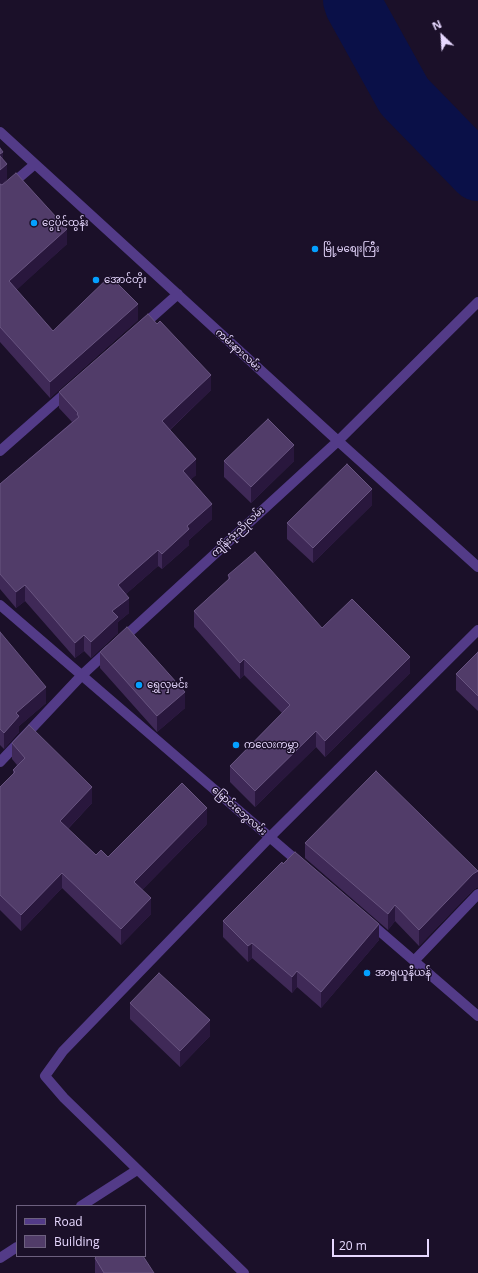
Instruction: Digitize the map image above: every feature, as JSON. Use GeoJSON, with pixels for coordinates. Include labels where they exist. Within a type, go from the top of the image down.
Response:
{"type":"FeatureCollection","features":[{"type":"Feature","properties":{"kind":"street","name":"ကမ်းနားလမ်း"},"geometry":{"type":"LineString","coordinates":[[0,132],[478,566]]}},
{"type":"Feature","properties":{"kind":"street"},"geometry":{"type":"LineString","coordinates":[[0,194],[35,164]]}},
{"type":"Feature","properties":{"kind":"street"},"geometry":{"type":"LineString","coordinates":[[136,331],[178,294]]}},
{"type":"Feature","properties":{"kind":"street","name":"ကျိန်းဒုံးညိုလမ်း"},"geometry":{"type":"LineString","coordinates":[[0,762],[82,675],[338,440],[478,302]]}},
{"type":"Feature","properties":{"kind":"street"},"geometry":{"type":"LineString","coordinates":[[0,451],[77,383]]}},
{"type":"Feature","properties":{"kind":"street","name":"မြောင်းဘွေလမ်း"},"geometry":{"type":"LineString","coordinates":[[0,605],[312,874]]}},
{"type":"Feature","properties":{"kind":"street"},"geometry":{"type":"LineString","coordinates":[[244,1273],[64,1098],[45,1076],[63,1051],[270,838],[478,630]]}},
{"type":"Feature","properties":{"kind":"street"},"geometry":{"type":"LineString","coordinates":[[414,961],[478,894]]}},
{"type":"Feature","properties":{"kind":"street"},"geometry":{"type":"LineString","coordinates":[[360,915],[478,1016]]}},
{"type":"Feature","properties":{"kind":"street"},"geometry":{"type":"LineString","coordinates":[[84,1205],[137,1170]]}},
{"type":"Feature","properties":{"kind":"street"},"geometry":{"type":"LineString","coordinates":[[0,1258],[16,1248]]}},
{"type":"Feature","properties":{"kind":"building"},"geometry":{"type":"Polygon","coordinates":[[[0,156],[7,164],[0,170],[0,156]]]}},
{"type":"Feature","properties":{"kind":"building"},"geometry":{"type":"Polygon","coordinates":[[[16,173],[67,229],[9,281],[53,331],[110,276],[138,304],[50,382],[0,327],[0,184],[2,185],[16,173]]]}},
{"type":"Feature","properties":{"kind":"building"},"geometry":{"type":"Polygon","coordinates":[[[148,314],[157,324],[160,321],[211,375],[162,421],[196,459],[183,471],[212,504],[187,526],[189,529],[162,554],[158,550],[118,585],[129,598],[112,611],[118,617],[91,642],[84,635],[75,643],[25,585],[16,592],[0,574],[0,484],[79,417],[77,414],[78,413],[59,392],[148,314]]]}},
{"type":"Feature","properties":{"kind":"building"},"geometry":{"type":"Polygon","coordinates":[[[268,419],[294,445],[251,487],[224,461],[268,419]]]}},
{"type":"Feature","properties":{"kind":"building"},"geometry":{"type":"Polygon","coordinates":[[[347,464],[372,489],[313,548],[287,523],[347,464]]]}},
{"type":"Feature","properties":{"kind":"building"},"geometry":{"type":"Polygon","coordinates":[[[255,552],[322,628],[352,599],[410,657],[325,741],[316,731],[255,791],[230,766],[290,705],[244,659],[240,663],[194,611],[230,578],[228,575],[255,552]]]}},
{"type":"Feature","properties":{"kind":"building"},"geometry":{"type":"Polygon","coordinates":[[[127,627],[185,692],[157,716],[100,652],[127,627]]]}},
{"type":"Feature","properties":{"kind":"building"},"geometry":{"type":"Polygon","coordinates":[[[0,632],[46,687],[16,713],[19,716],[4,733],[0,729],[0,632]]]}},
{"type":"Feature","properties":{"kind":"building"},"geometry":{"type":"Polygon","coordinates":[[[478,652],[478,696],[456,674],[478,652]]]}},
{"type":"Feature","properties":{"kind":"building"},"geometry":{"type":"Polygon","coordinates":[[[29,725],[92,787],[60,821],[96,855],[101,850],[108,857],[182,783],[207,808],[134,882],[151,898],[121,929],[62,873],[21,915],[0,895],[0,787],[15,772],[13,770],[25,758],[12,743],[29,725]]]}},
{"type":"Feature","properties":{"kind":"building"},"geometry":{"type":"Polygon","coordinates":[[[376,771],[478,871],[473,874],[419,930],[395,905],[388,914],[305,843],[376,771]]]}},
{"type":"Feature","properties":{"kind":"building"},"geometry":{"type":"Polygon","coordinates":[[[295,852],[379,924],[321,992],[297,971],[292,977],[252,943],[248,946],[223,921],[282,862],[283,864],[295,852]]]}},
{"type":"Feature","properties":{"kind":"building"},"geometry":{"type":"Polygon","coordinates":[[[159,973],[210,1020],[180,1051],[130,1003],[159,973]]]}},
{"type":"Feature","properties":{"kind":"building"},"geometry":{"type":"Polygon","coordinates":[[[144,1257],[154,1273],[104,1273],[95,1258],[144,1257]]]}},
{"type":"Feature","properties":{"kind":"waterway"},"geometry":{"type":"LineString","coordinates":[[352,0],[404,96],[478,172]]}},
{"type":"Feature","properties":{"kind":"place","name":"ငွေပိုင်ထွန်း"},"geometry":{"type":"Point","coordinates":[34,223]}},
{"type":"Feature","properties":{"kind":"place","name":"မြို့မစျေးကြီး"},"geometry":{"type":"Point","coordinates":[315,249]}},
{"type":"Feature","properties":{"kind":"place","name":"အောင်တိုး"},"geometry":{"type":"Point","coordinates":[96,280]}},
{"type":"Feature","properties":{"kind":"place","name":"ရွှေလှမင်း"},"geometry":{"type":"Point","coordinates":[139,685]}},
{"type":"Feature","properties":{"kind":"place","name":"ကလေးကမ္ဘာ"},"geometry":{"type":"Point","coordinates":[236,745]}},
{"type":"Feature","properties":{"kind":"place","name":"အာရှယူနီယန်"},"geometry":{"type":"Point","coordinates":[367,973]}}]}
